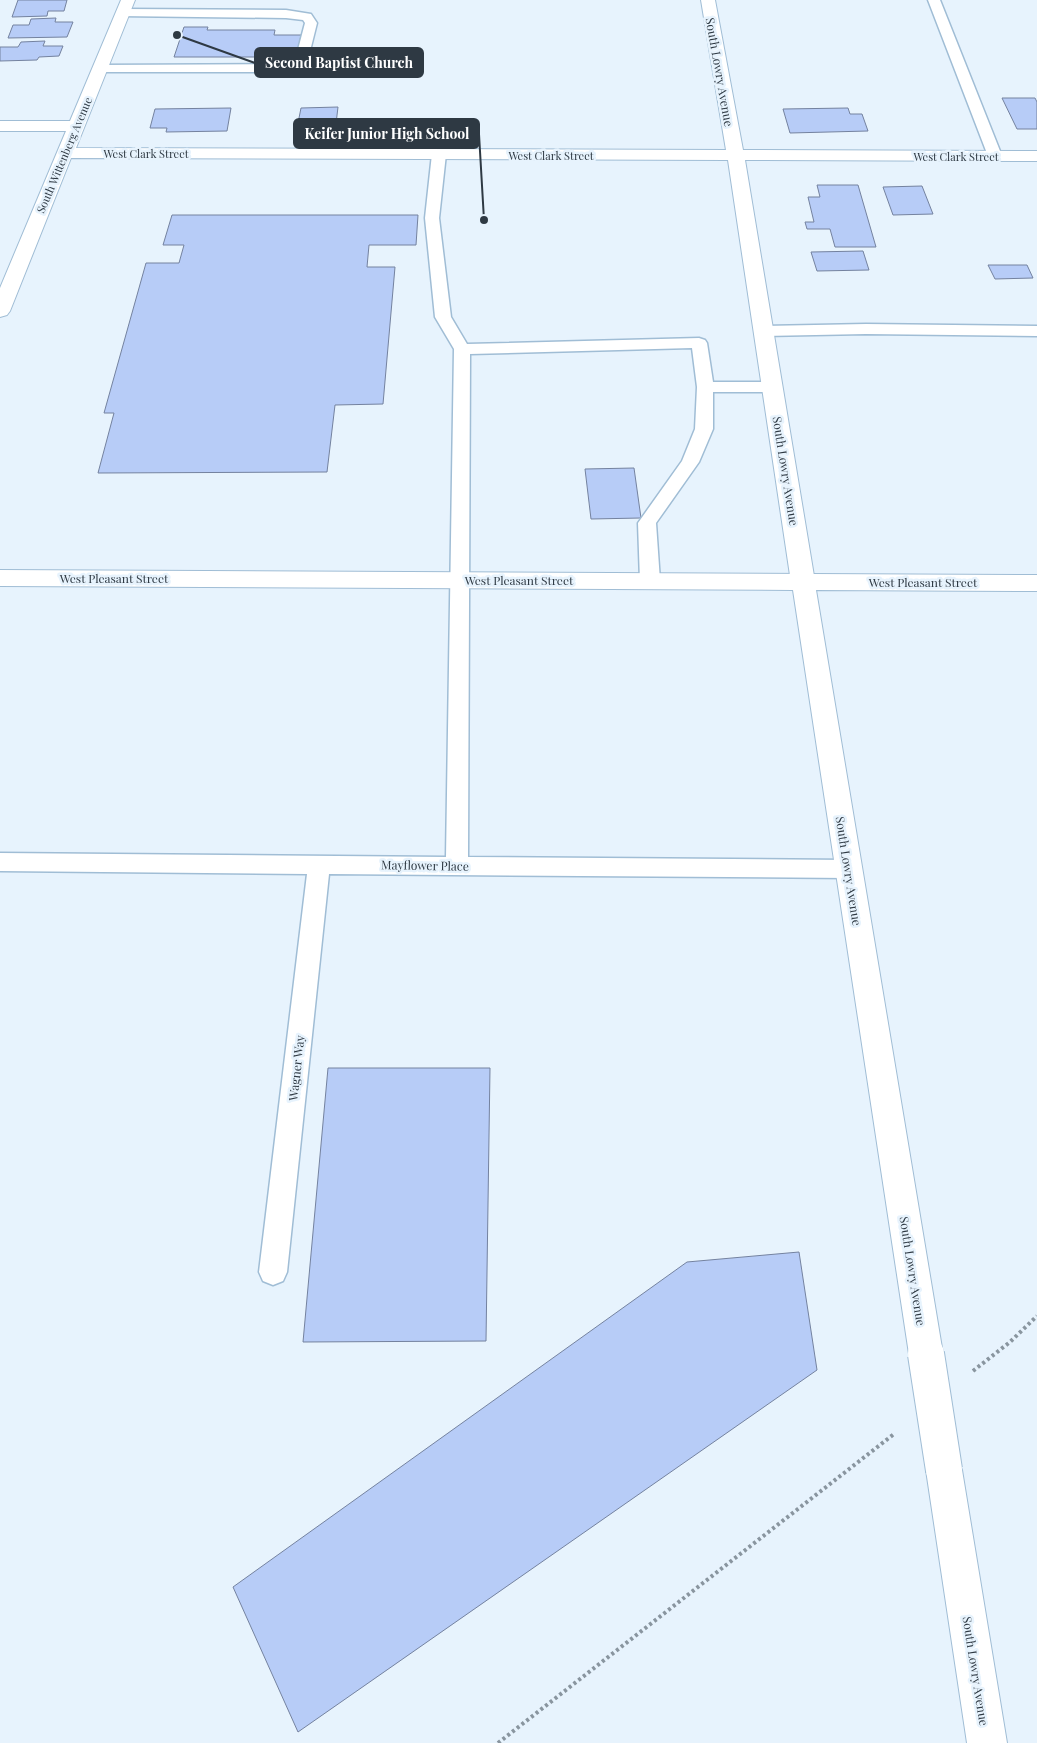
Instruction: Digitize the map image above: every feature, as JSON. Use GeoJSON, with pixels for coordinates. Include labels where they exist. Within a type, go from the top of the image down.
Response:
{"type":"FeatureCollection","features":[{"type":"Feature","properties":{"kind":"street","name":"South Lowry Avenue"},"geometry":{"type":"LineString","coordinates":[[708,0],[764,331],[987,1743]]}},
{"type":"Feature","properties":{"kind":"street","name":"South Wittenberg Avenue"},"geometry":{"type":"LineString","coordinates":[[0,311],[126,7]]}},
{"type":"Feature","properties":{"kind":"street"},"geometry":{"type":"LineString","coordinates":[[0,126],[76,126]]}},
{"type":"Feature","properties":{"kind":"street","name":"West Clark Street"},"geometry":{"type":"LineString","coordinates":[[65,153],[1037,156]]}},
{"type":"Feature","properties":{"kind":"street","name":"West Pleasant Street"},"geometry":{"type":"LineString","coordinates":[[0,578],[1037,583]]}},
{"type":"Feature","properties":{"kind":"lane"},"geometry":{"type":"LineString","coordinates":[[934,0],[995,156]]}},
{"type":"Feature","properties":{"kind":"lane"},"geometry":{"type":"LineString","coordinates":[[100,69],[288,68],[301,63],[311,23],[307,17],[286,14],[126,7]]}},
{"type":"Feature","properties":{"kind":"lane"},"geometry":{"type":"LineString","coordinates":[[439,154],[432,218],[443,317],[462,349],[457,866]]}},
{"type":"Feature","properties":{"kind":"lane"},"geometry":{"type":"LineString","coordinates":[[764,331],[866,329],[1037,331]]}},
{"type":"Feature","properties":{"kind":"lane"},"geometry":{"type":"LineString","coordinates":[[462,349],[699,343],[705,386],[704,429],[690,462],[647,523],[650,581]]}},
{"type":"Feature","properties":{"kind":"lane"},"geometry":{"type":"LineString","coordinates":[[705,386],[772,387]]}},
{"type":"Feature","properties":{"kind":"lane","name":"Mayflower Place"},"geometry":{"type":"LineString","coordinates":[[0,862],[849,869]]}},
{"type":"Feature","properties":{"kind":"lane","name":"Wagner Way"},"geometry":{"type":"LineString","coordinates":[[273,1272],[319,864]]}},
{"type":"Feature","properties":{"kind":"path"},"geometry":{"type":"LineString","coordinates":[[971,1373],[1010,1342],[1037,1316]]}},
{"type":"Feature","properties":{"kind":"path"},"geometry":{"type":"LineString","coordinates":[[498,1743],[635,1638],[901,1428]]}},
{"type":"Feature","properties":{"kind":"building"},"geometry":{"type":"Polygon","coordinates":[[[18,0],[67,0],[64,11],[48,11],[47,16],[12,17],[18,0]]]}},
{"type":"Feature","properties":{"kind":"building"},"geometry":{"type":"Polygon","coordinates":[[[56,18],[55,22],[73,22],[67,37],[8,38],[13,25],[29,25],[31,19],[56,18]]]}},
{"type":"Feature","properties":{"kind":"building"},"geometry":{"type":"Polygon","coordinates":[[[184,27],[208,27],[207,30],[275,30],[274,35],[301,35],[298,51],[275,50],[273,57],[174,57],[184,27]]]}},
{"type":"Feature","properties":{"kind":"building"},"geometry":{"type":"Polygon","coordinates":[[[45,41],[43,46],[63,46],[59,56],[39,57],[37,60],[0,61],[0,47],[18,47],[21,42],[45,41]]]}},
{"type":"Feature","properties":{"kind":"building"},"geometry":{"type":"Polygon","coordinates":[[[1002,98],[1035,98],[1037,102],[1037,129],[1017,129],[1002,98]]]}},
{"type":"Feature","properties":{"kind":"building"},"geometry":{"type":"Polygon","coordinates":[[[338,107],[335,132],[296,133],[301,108],[338,107]]]}},
{"type":"Feature","properties":{"kind":"building"},"geometry":{"type":"Polygon","coordinates":[[[231,108],[227,131],[166,132],[167,128],[150,128],[155,109],[231,108]]]}},
{"type":"Feature","properties":{"kind":"building"},"geometry":{"type":"Polygon","coordinates":[[[848,108],[850,114],[862,114],[868,131],[790,133],[783,109],[848,108]]]}},
{"type":"Feature","properties":{"kind":"building"},"geometry":{"type":"Polygon","coordinates":[[[817,185],[858,185],[876,247],[835,247],[830,229],[807,229],[805,222],[814,222],[808,197],[820,197],[817,185]]]}},
{"type":"Feature","properties":{"kind":"building"},"geometry":{"type":"Polygon","coordinates":[[[922,186],[933,214],[893,215],[883,187],[922,186]]]}},
{"type":"Feature","properties":{"kind":"building"},"geometry":{"type":"Polygon","coordinates":[[[172,215],[418,215],[416,245],[369,245],[367,267],[395,267],[383,404],[335,405],[327,472],[98,473],[114,413],[104,413],[146,263],[179,263],[184,245],[163,245],[172,215]]]}},
{"type":"Feature","properties":{"kind":"building"},"geometry":{"type":"Polygon","coordinates":[[[863,251],[869,270],[817,271],[811,252],[863,251]]]}},
{"type":"Feature","properties":{"kind":"building"},"geometry":{"type":"Polygon","coordinates":[[[988,265],[1027,265],[1033,278],[995,279],[988,265]]]}},
{"type":"Feature","properties":{"kind":"building"},"geometry":{"type":"Polygon","coordinates":[[[634,468],[641,518],[591,519],[585,469],[634,468]]]}},
{"type":"Feature","properties":{"kind":"building"},"geometry":{"type":"Polygon","coordinates":[[[328,1068],[490,1068],[486,1341],[303,1342],[328,1068]]]}},
{"type":"Feature","properties":{"kind":"building"},"geometry":{"type":"Polygon","coordinates":[[[799,1252],[817,1370],[298,1732],[233,1587],[687,1262],[799,1252]]]}},
{"type":"Feature","properties":{"kind":"place","name":"Second Baptist Church"},"geometry":{"type":"Point","coordinates":[177,35]}},
{"type":"Feature","properties":{"kind":"place","name":"Keifer Junior High School"},"geometry":{"type":"Point","coordinates":[484,220]}}]}
